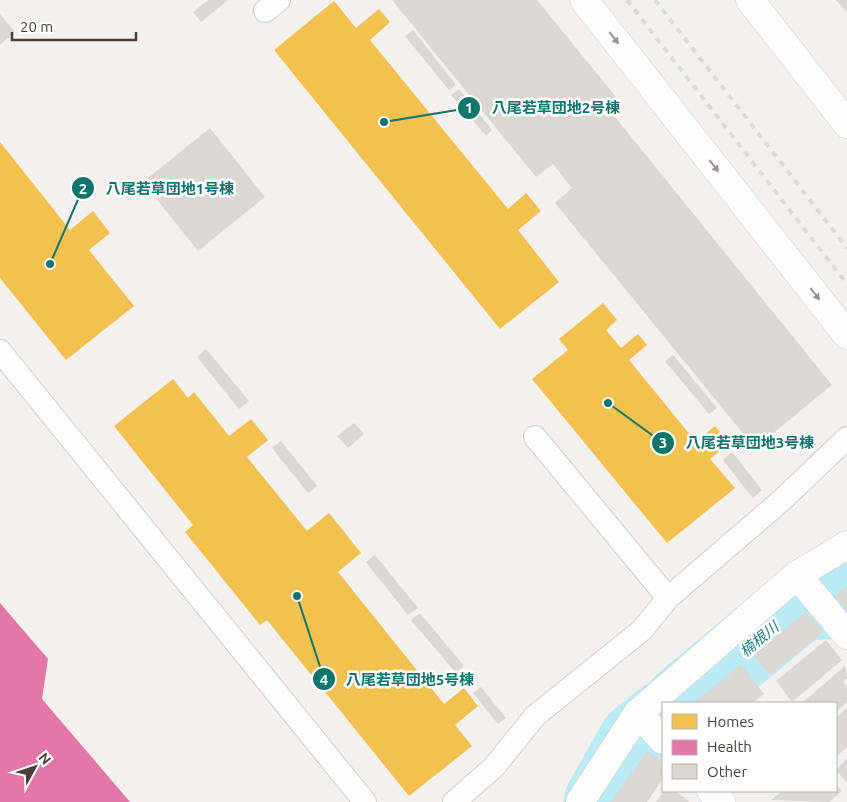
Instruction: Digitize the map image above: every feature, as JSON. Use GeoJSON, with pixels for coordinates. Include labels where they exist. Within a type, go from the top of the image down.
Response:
{"type":"FeatureCollection","features":[{"type":"Feature","properties":{"kind":"street"},"geometry":{"type":"LineString","coordinates":[[584,0],[847,335]]}},
{"type":"Feature","properties":{"kind":"street"},"geometry":{"type":"LineString","coordinates":[[750,0],[847,124]]}},
{"type":"Feature","properties":{"kind":"street"},"geometry":{"type":"LineString","coordinates":[[580,802],[638,713],[797,575],[847,545]]}},
{"type":"Feature","properties":{"kind":"street"},"geometry":{"type":"LineString","coordinates":[[797,575],[847,635]]}},
{"type":"Feature","properties":{"kind":"street"},"geometry":{"type":"LineString","coordinates":[[638,713],[662,739]]}},
{"type":"Feature","properties":{"kind":"lane"},"geometry":{"type":"LineString","coordinates":[[0,351],[365,802]]}},
{"type":"Feature","properties":{"kind":"lane"},"geometry":{"type":"LineString","coordinates":[[535,437],[668,598]]}},
{"type":"Feature","properties":{"kind":"lane"},"geometry":{"type":"LineString","coordinates":[[454,802],[494,767],[535,716],[642,630],[668,598],[782,500],[847,438]]}},
{"type":"Feature","properties":{"kind":"building: Homes"},"geometry":{"type":"Polygon","coordinates":[[[334,1],[356,28],[379,9],[390,22],[370,40],[508,209],[526,193],[541,211],[518,230],[559,282],[500,329],[274,50],[334,1]]]}},
{"type":"Feature","properties":{"kind":"building: Homes"},"geometry":{"type":"Polygon","coordinates":[[[0,142],[70,230],[93,211],[110,233],[89,250],[134,306],[66,360],[0,278],[0,142]]]}},
{"type":"Feature","properties":{"kind":"building: Homes"},"geometry":{"type":"Polygon","coordinates":[[[603,303],[617,320],[606,330],[621,348],[638,334],[647,345],[629,360],[696,442],[715,426],[729,443],[710,459],[735,488],[667,543],[532,379],[568,350],[559,339],[603,303]]]}},
{"type":"Feature","properties":{"kind":"building: Homes"},"geometry":{"type":"Polygon","coordinates":[[[173,379],[188,398],[194,392],[229,436],[251,419],[268,440],[247,457],[307,531],[329,513],[361,553],[338,572],[444,704],[464,688],[478,706],[455,725],[472,746],[409,796],[267,620],[260,625],[185,532],[193,525],[114,426],[173,379]]]}},
{"type":"Feature","properties":{"kind":"building: Health"},"geometry":{"type":"Polygon","coordinates":[[[0,603],[48,659],[42,699],[130,802],[0,802],[0,603]]]}},
{"type":"Feature","properties":{"kind":"building: Other"},"geometry":{"type":"Polygon","coordinates":[[[208,0],[228,0],[201,22],[193,12],[208,0]]]}},
{"type":"Feature","properties":{"kind":"building: Other"},"geometry":{"type":"Polygon","coordinates":[[[392,0],[537,0],[621,103],[611,112],[832,385],[755,448],[555,203],[572,188],[553,164],[536,177],[392,0]]]}},
{"type":"Feature","properties":{"kind":"building: Other"},"geometry":{"type":"Polygon","coordinates":[[[836,0],[847,0],[847,13],[836,0]]]}},
{"type":"Feature","properties":{"kind":"building: Other"},"geometry":{"type":"Polygon","coordinates":[[[0,14],[15,32],[0,45],[0,14]]]}},
{"type":"Feature","properties":{"kind":"building: Other"},"geometry":{"type":"Polygon","coordinates":[[[413,30],[456,85],[449,90],[405,36],[413,30]]]}},
{"type":"Feature","properties":{"kind":"building: Other"},"geometry":{"type":"Polygon","coordinates":[[[459,89],[492,130],[486,136],[451,95],[459,89]]]}},
{"type":"Feature","properties":{"kind":"building: Other"},"geometry":{"type":"Polygon","coordinates":[[[210,128],[265,197],[198,251],[143,182],[210,128]]]}},
{"type":"Feature","properties":{"kind":"building: Other"},"geometry":{"type":"Polygon","coordinates":[[[206,349],[249,401],[239,409],[197,357],[206,349]]]}},
{"type":"Feature","properties":{"kind":"building: Other"},"geometry":{"type":"Polygon","coordinates":[[[673,355],[717,408],[709,414],[665,361],[673,355]]]}},
{"type":"Feature","properties":{"kind":"building: Other"},"geometry":{"type":"Polygon","coordinates":[[[354,423],[364,434],[348,448],[337,436],[354,423]]]}},
{"type":"Feature","properties":{"kind":"building: Other"},"geometry":{"type":"Polygon","coordinates":[[[281,441],[317,486],[308,493],[272,448],[281,441]]]}},
{"type":"Feature","properties":{"kind":"building: Other"},"geometry":{"type":"Polygon","coordinates":[[[732,452],[762,490],[753,498],[723,460],[732,452]]]}},
{"type":"Feature","properties":{"kind":"building: Other"},"geometry":{"type":"Polygon","coordinates":[[[375,555],[418,608],[408,615],[366,562],[375,555]]]}},
{"type":"Feature","properties":{"kind":"building: Other"},"geometry":{"type":"Polygon","coordinates":[[[847,586],[847,610],[835,596],[847,586]]]}},
{"type":"Feature","properties":{"kind":"building: Other"},"geometry":{"type":"Polygon","coordinates":[[[806,612],[823,632],[770,675],[753,655],[806,612]]]}},
{"type":"Feature","properties":{"kind":"building: Other"},"geometry":{"type":"Polygon","coordinates":[[[420,613],[464,666],[456,673],[411,620],[420,613]]]}},
{"type":"Feature","properties":{"kind":"building: Other"},"geometry":{"type":"Polygon","coordinates":[[[826,640],[842,660],[792,702],[776,681],[826,640]]]}},
{"type":"Feature","properties":{"kind":"building: Other"},"geometry":{"type":"Polygon","coordinates":[[[741,665],[764,694],[753,702],[694,702],[741,665]]]}},
{"type":"Feature","properties":{"kind":"building: Other"},"geometry":{"type":"Polygon","coordinates":[[[845,666],[847,678],[843,682],[847,686],[847,702],[837,711],[837,702],[803,702],[845,666]]]}},
{"type":"Feature","properties":{"kind":"building: Other"},"geometry":{"type":"Polygon","coordinates":[[[481,687],[506,718],[498,724],[473,693],[481,687]]]}},
{"type":"Feature","properties":{"kind":"building: Other"},"geometry":{"type":"Polygon","coordinates":[[[847,708],[847,747],[837,756],[837,717],[847,708]]]}},
{"type":"Feature","properties":{"kind":"building: Other"},"geometry":{"type":"Polygon","coordinates":[[[647,751],[662,761],[662,780],[647,802],[611,802],[647,751]]]}},
{"type":"Feature","properties":{"kind":"building: Other"},"geometry":{"type":"Polygon","coordinates":[[[847,759],[847,783],[837,771],[847,759]]]}},
{"type":"Feature","properties":{"kind":"building: Other"},"geometry":{"type":"Polygon","coordinates":[[[837,785],[842,791],[829,802],[771,800],[781,792],[837,792],[837,785]]]}},
{"type":"Feature","properties":{"kind":"building: Other"},"geometry":{"type":"Polygon","coordinates":[[[663,792],[676,792],[690,802],[656,802],[663,792]]]}},
{"type":"Feature","properties":{"kind":"waterway","name":"楠根川"},"geometry":{"type":"LineString","coordinates":[[682,702],[801,603],[847,601]]}},
{"type":"Feature","properties":{"kind":"waterway","name":"楠根川"},"geometry":{"type":"LineString","coordinates":[[601,802],[636,740],[662,719]]}},
{"type":"Feature","properties":{"kind":"railway"},"geometry":{"type":"LineString","coordinates":[[627,0],[847,284]]}},
{"type":"Feature","properties":{"kind":"railway"},"geometry":{"type":"LineString","coordinates":[[655,0],[847,248]]}},
{"type":"Feature","properties":{"kind":"place","name":"八尾若草団地2号棟"},"geometry":{"type":"Point","coordinates":[384,122]}},
{"type":"Feature","properties":{"kind":"place","name":"八尾若草団地1号棟"},"geometry":{"type":"Point","coordinates":[50,264]}},
{"type":"Feature","properties":{"kind":"place","name":"八尾若草団地3号棟"},"geometry":{"type":"Point","coordinates":[608,403]}},
{"type":"Feature","properties":{"kind":"place","name":"八尾若草団地5号棟"},"geometry":{"type":"Point","coordinates":[297,596]}}]}
